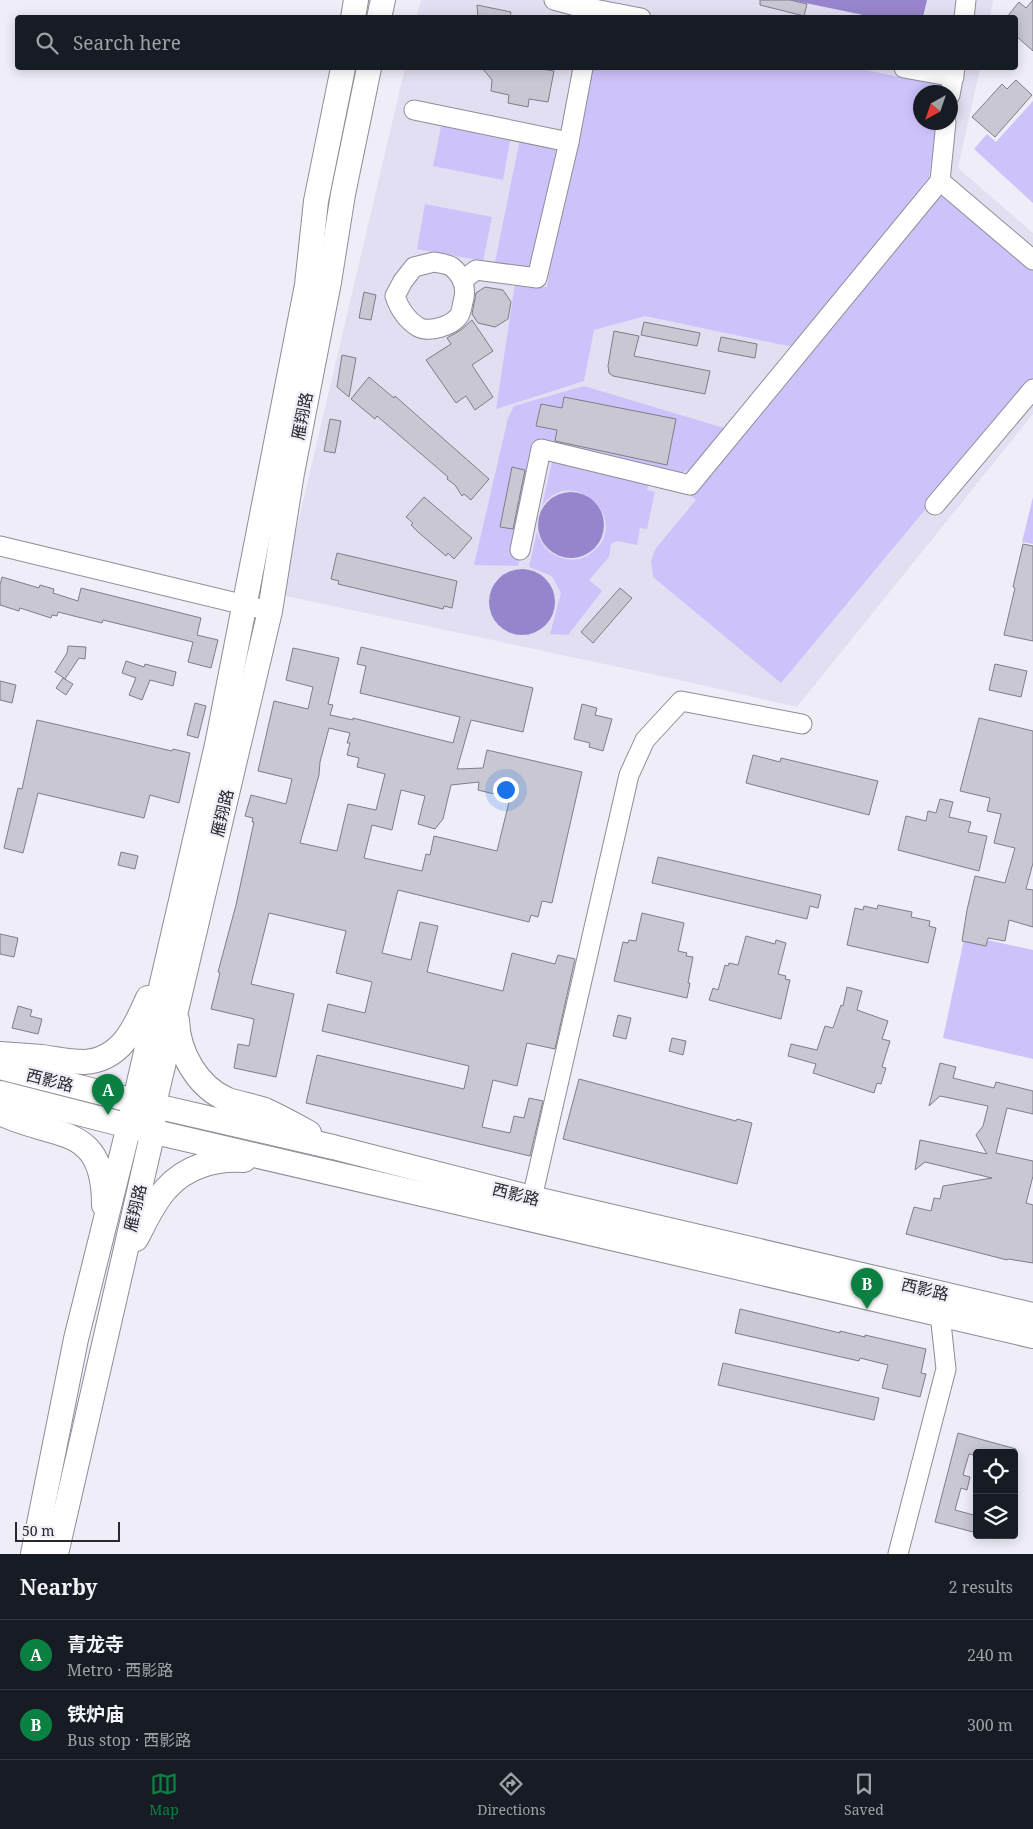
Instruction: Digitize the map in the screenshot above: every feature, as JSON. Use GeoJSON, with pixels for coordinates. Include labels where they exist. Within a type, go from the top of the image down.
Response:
{"type":"FeatureCollection","features":[{"type":"Feature","properties":{"kind":"main road"},"geometry":{"type":"LineString","coordinates":[[354,15],[356,0]]}},
{"type":"Feature","properties":{"kind":"main road"},"geometry":{"type":"LineString","coordinates":[[380,15],[383,0]]}},
{"type":"Feature","properties":{"kind":"main road","name":"雁翔路"},"geometry":{"type":"LineString","coordinates":[[56,1554],[153,1132],[144,1102],[174,934],[217,745],[246,605],[307,285],[316,201],[343,70]]}},
{"type":"Feature","properties":{"kind":"main road","name":"雁翔路"},"geometry":{"type":"LineString","coordinates":[[33,1554],[76,1339],[103,1229],[129,1126],[144,1102],[177,1006],[270,611],[292,473],[328,282],[342,194],[369,70]]}},
{"type":"Feature","properties":{"kind":"main road"},"geometry":{"type":"LineString","coordinates":[[0,1054],[83,1062],[106,1058],[129,1035],[140,1016],[174,934]]}},
{"type":"Feature","properties":{"kind":"main road"},"geometry":{"type":"LineString","coordinates":[[177,1006],[178,1031],[181,1045],[194,1071],[210,1090],[229,1100],[263,1109],[333,1146]]}},
{"type":"Feature","properties":{"kind":"main road","name":"西影路"},"geometry":{"type":"LineString","coordinates":[[0,1068],[333,1146],[532,1198],[1033,1315]]}},
{"type":"Feature","properties":{"kind":"main road","name":"西影路"},"geometry":{"type":"LineString","coordinates":[[0,1093],[153,1132],[1033,1336]]}},
{"type":"Feature","properties":{"kind":"main road"},"geometry":{"type":"LineString","coordinates":[[0,1113],[26,1124],[68,1135],[81,1142],[87,1148],[98,1164],[101,1178],[104,1201],[103,1229]]}},
{"type":"Feature","properties":{"kind":"main road"},"geometry":{"type":"LineString","coordinates":[[122,1267],[157,1201],[165,1190],[179,1178],[204,1164],[218,1161],[240,1160],[288,1163]]}},
{"type":"Feature","properties":{"kind":"street"},"geometry":{"type":"LineString","coordinates":[[554,0],[593,13],[612,15]]}},
{"type":"Feature","properties":{"kind":"street"},"geometry":{"type":"LineString","coordinates":[[964,15],[966,0]]}},
{"type":"Feature","properties":{"kind":"street"},"geometry":{"type":"LineString","coordinates":[[463,280],[476,270],[537,278],[583,70]]}},
{"type":"Feature","properties":{"kind":"street"},"geometry":{"type":"LineString","coordinates":[[912,70],[953,80]]}},
{"type":"Feature","properties":{"kind":"street"},"geometry":{"type":"LineString","coordinates":[[414,110],[568,142]]}},
{"type":"Feature","properties":{"kind":"street"},"geometry":{"type":"LineString","coordinates":[[520,550],[541,449],[690,485],[940,181],[945,130]]}},
{"type":"Feature","properties":{"kind":"street"},"geometry":{"type":"LineString","coordinates":[[940,181],[1033,260]]}},
{"type":"Feature","properties":{"kind":"street"},"geometry":{"type":"LineString","coordinates":[[936,505],[1033,388]]}},
{"type":"Feature","properties":{"kind":"street"},"geometry":{"type":"LineString","coordinates":[[0,546],[270,611]]}},
{"type":"Feature","properties":{"kind":"street"},"geometry":{"type":"LineString","coordinates":[[532,1198],[629,775],[645,740],[681,701],[802,724]]}},
{"type":"Feature","properties":{"kind":"street"},"geometry":{"type":"LineString","coordinates":[[898,1554],[946,1369],[940,1314]]}},
{"type":"Feature","properties":{"kind":"shaded area"},"geometry":{"type":"Polygon","coordinates":[[[421,0],[993,0],[990,15],[417,15],[421,0]]]}},
{"type":"Feature","properties":{"kind":"shaded area"},"geometry":{"type":"Polygon","coordinates":[[[791,0],[927,0],[923,15],[863,15],[791,0]]]}},
{"type":"Feature","properties":{"kind":"shaded area"},"geometry":{"type":"Polygon","coordinates":[[[405,70],[980,70],[958,168],[1033,233],[1033,414],[797,707],[281,595],[405,70]]]}},
{"type":"Feature","properties":{"kind":"shaded area"},"geometry":{"type":"Polygon","coordinates":[[[592,70],[866,70],[939,85],[913,85],[913,130],[937,130],[929,177],[793,347],[645,316],[594,330],[584,381],[496,409],[515,284],[547,287],[555,237],[592,70]]]}},
{"type":"Feature","properties":{"kind":"shaded area"},"geometry":{"type":"Polygon","coordinates":[[[1033,101],[1033,203],[974,149],[987,134],[996,142],[1033,101]]]}},
{"type":"Feature","properties":{"kind":"shaded area"},"geometry":{"type":"Polygon","coordinates":[[[442,122],[511,135],[503,180],[433,166],[442,122]]]}},
{"type":"Feature","properties":{"kind":"shaded area"},"geometry":{"type":"Polygon","coordinates":[[[520,139],[558,145],[533,268],[495,262],[520,139]]]}},
{"type":"Feature","properties":{"kind":"shaded area"},"geometry":{"type":"Polygon","coordinates":[[[943,189],[1033,266],[1033,380],[781,683],[653,577],[651,561],[656,548],[696,500],[689,494],[943,189]]]}},
{"type":"Feature","properties":{"kind":"shaded area"},"geometry":{"type":"Polygon","coordinates":[[[425,204],[492,217],[483,261],[417,249],[425,204]]]}},
{"type":"Feature","properties":{"kind":"shaded area"},"geometry":{"type":"Polygon","coordinates":[[[584,386],[724,428],[689,470],[675,475],[544,449],[518,566],[474,565],[508,418],[514,406],[584,386]]]}},
{"type":"Feature","properties":{"kind":"shaded area"},"geometry":{"type":"Polygon","coordinates":[[[552,462],[649,482],[647,490],[655,492],[647,529],[640,528],[637,545],[617,541],[611,544],[609,557],[589,580],[602,591],[568,635],[550,634],[561,593],[552,576],[529,567],[537,532],[541,542],[551,553],[560,558],[576,560],[591,553],[603,540],[606,526],[603,513],[594,501],[582,493],[569,490],[555,494],[542,506],[552,462]]]}},
{"type":"Feature","properties":{"kind":"shaded area"},"geometry":{"type":"Polygon","coordinates":[[[577,492],[595,501],[602,512],[604,525],[602,538],[595,549],[584,556],[565,558],[547,549],[540,538],[538,519],[547,501],[558,494],[577,492]]]}},
{"type":"Feature","properties":{"kind":"shaded area"},"geometry":{"type":"Polygon","coordinates":[[[1033,497],[1033,544],[1022,542],[1033,497]]]}},
{"type":"Feature","properties":{"kind":"shaded area"},"geometry":{"type":"Polygon","coordinates":[[[528,569],[546,578],[553,589],[555,602],[553,615],[546,626],[535,633],[516,635],[498,626],[491,615],[489,596],[498,578],[509,571],[528,569]]]}},
{"type":"Feature","properties":{"kind":"shaded area"},"geometry":{"type":"Polygon","coordinates":[[[965,935],[1033,950],[1033,1059],[943,1038],[965,935]]]}},
{"type":"Feature","properties":{"kind":"building"},"geometry":{"type":"Polygon","coordinates":[[[760,0],[790,0],[807,4],[804,15],[760,5],[760,0]]]}},
{"type":"Feature","properties":{"kind":"building"},"geometry":{"type":"Polygon","coordinates":[[[1033,0],[1033,51],[1018,38],[1018,15],[1008,15],[1019,2],[1026,8],[1033,0]]]}},
{"type":"Feature","properties":{"kind":"building"},"geometry":{"type":"Polygon","coordinates":[[[477,5],[511,12],[510,15],[478,15],[477,5]]]}},
{"type":"Feature","properties":{"kind":"building"},"geometry":{"type":"Polygon","coordinates":[[[484,70],[554,71],[548,102],[529,99],[528,107],[508,103],[509,95],[491,91],[492,80],[484,70]]]}},
{"type":"Feature","properties":{"kind":"building"},"geometry":{"type":"Polygon","coordinates":[[[1016,80],[1032,95],[995,137],[972,117],[1002,84],[1007,89],[1016,80]]]}},
{"type":"Feature","properties":{"kind":"building"},"geometry":{"type":"Polygon","coordinates":[[[485,287],[503,290],[511,302],[508,319],[495,327],[478,323],[472,314],[476,293],[485,287]]]}},
{"type":"Feature","properties":{"kind":"building"},"geometry":{"type":"Polygon","coordinates":[[[364,292],[376,295],[371,320],[359,318],[364,292]]]}},
{"type":"Feature","properties":{"kind":"building"},"geometry":{"type":"Polygon","coordinates":[[[472,320],[493,351],[472,365],[493,397],[475,410],[466,396],[456,403],[426,360],[451,344],[447,338],[461,330],[472,320]]]}},
{"type":"Feature","properties":{"kind":"building"},"geometry":{"type":"Polygon","coordinates":[[[644,322],[700,333],[697,346],[641,335],[644,322]]]}},
{"type":"Feature","properties":{"kind":"building"},"geometry":{"type":"Polygon","coordinates":[[[614,331],[639,336],[634,356],[710,371],[705,394],[613,376],[609,373],[608,366],[614,331]]]}},
{"type":"Feature","properties":{"kind":"building"},"geometry":{"type":"Polygon","coordinates":[[[721,337],[757,344],[755,358],[718,351],[721,337]]]}},
{"type":"Feature","properties":{"kind":"building"},"geometry":{"type":"Polygon","coordinates":[[[342,355],[356,358],[349,397],[337,387],[342,355]]]}},
{"type":"Feature","properties":{"kind":"building"},"geometry":{"type":"Polygon","coordinates":[[[369,377],[394,398],[395,396],[489,479],[471,500],[464,494],[462,496],[455,485],[447,479],[448,477],[377,416],[375,419],[351,399],[369,377]]]}},
{"type":"Feature","properties":{"kind":"building"},"geometry":{"type":"Polygon","coordinates":[[[564,397],[676,419],[667,465],[555,441],[557,430],[536,426],[541,404],[562,408],[564,397]]]}},
{"type":"Feature","properties":{"kind":"building"},"geometry":{"type":"Polygon","coordinates":[[[330,419],[341,421],[335,453],[324,451],[330,419]]]}},
{"type":"Feature","properties":{"kind":"building"},"geometry":{"type":"Polygon","coordinates":[[[512,467],[525,470],[513,529],[500,527],[512,467]]]}},
{"type":"Feature","properties":{"kind":"building"},"geometry":{"type":"Polygon","coordinates":[[[424,497],[472,538],[454,559],[448,553],[446,556],[418,532],[411,525],[413,523],[406,517],[424,497]]]}},
{"type":"Feature","properties":{"kind":"building"},"geometry":{"type":"Polygon","coordinates":[[[1023,544],[1033,546],[1033,641],[1004,635],[1023,544]]]}},
{"type":"Feature","properties":{"kind":"building"},"geometry":{"type":"Polygon","coordinates":[[[337,553],[457,581],[452,608],[444,606],[443,609],[338,584],[339,581],[331,579],[337,553]]]}},
{"type":"Feature","properties":{"kind":"building"},"geometry":{"type":"Polygon","coordinates":[[[2,577],[39,588],[40,585],[54,589],[53,593],[78,601],[81,588],[201,618],[197,635],[218,640],[211,668],[188,662],[193,642],[103,620],[102,623],[58,612],[57,616],[52,615],[51,618],[20,608],[19,611],[0,605],[2,577]]]}},
{"type":"Feature","properties":{"kind":"building"},"geometry":{"type":"Polygon","coordinates":[[[620,588],[632,598],[593,643],[581,632],[620,588]]]}},
{"type":"Feature","properties":{"kind":"building"},"geometry":{"type":"Polygon","coordinates":[[[68,646],[86,647],[85,659],[79,658],[65,679],[55,672],[67,653],[68,646]]]}},
{"type":"Feature","properties":{"kind":"building"},"geometry":{"type":"Polygon","coordinates":[[[361,647],[533,688],[523,732],[471,720],[457,769],[483,768],[487,750],[582,772],[552,903],[542,901],[538,917],[531,915],[529,922],[398,890],[382,953],[411,960],[420,922],[438,926],[427,972],[503,991],[512,953],[555,964],[558,955],[575,959],[555,1049],[527,1043],[517,1086],[493,1080],[482,1127],[510,1133],[514,1116],[524,1118],[529,1098],[543,1101],[530,1156],[306,1103],[317,1055],[464,1089],[469,1066],[322,1031],[328,1004],[365,1013],[372,982],[336,973],[346,931],[269,913],[251,984],[294,994],[276,1077],[234,1068],[238,1044],[249,1046],[254,1019],[211,1009],[254,822],[252,822],[253,818],[245,816],[251,795],[286,804],[292,779],[258,771],[274,701],[308,709],[313,687],[286,680],[293,648],[339,658],[328,704],[333,705],[330,715],[353,720],[353,718],[453,743],[460,717],[360,693],[366,666],[357,664],[361,647]],[[329,728],[320,762],[319,775],[300,843],[337,851],[348,804],[376,810],[385,774],[357,767],[359,758],[347,755],[350,743],[347,743],[350,733],[329,728]],[[479,782],[451,785],[443,819],[435,829],[418,824],[425,796],[401,790],[392,830],[372,825],[364,858],[422,871],[426,854],[430,855],[434,836],[497,851],[510,798],[478,790],[479,782]]]}},
{"type":"Feature","properties":{"kind":"building"},"geometry":{"type":"Polygon","coordinates":[[[126,661],[144,667],[145,664],[176,672],[173,686],[150,680],[142,700],[129,695],[136,678],[122,673],[126,661]]]}},
{"type":"Feature","properties":{"kind":"building"},"geometry":{"type":"Polygon","coordinates":[[[995,664],[1027,671],[1021,697],[989,690],[995,664]]]}},
{"type":"Feature","properties":{"kind":"building"},"geometry":{"type":"Polygon","coordinates":[[[63,678],[73,684],[66,695],[56,688],[63,678]]]}},
{"type":"Feature","properties":{"kind":"building"},"geometry":{"type":"Polygon","coordinates":[[[0,681],[16,685],[12,703],[0,700],[0,681]]]}},
{"type":"Feature","properties":{"kind":"building"},"geometry":{"type":"Polygon","coordinates":[[[195,703],[206,706],[198,738],[187,735],[195,703]]]}},
{"type":"Feature","properties":{"kind":"building"},"geometry":{"type":"Polygon","coordinates":[[[582,704],[597,708],[595,715],[612,719],[603,751],[589,747],[590,743],[574,739],[582,704]]]}},
{"type":"Feature","properties":{"kind":"building"},"geometry":{"type":"Polygon","coordinates":[[[979,718],[1033,731],[1033,863],[1026,889],[1033,890],[1033,927],[1009,920],[1005,941],[988,938],[986,946],[962,941],[975,876],[1005,883],[1015,848],[994,843],[1001,814],[987,811],[990,798],[960,791],[979,718]]]}},
{"type":"Feature","properties":{"kind":"building"},"geometry":{"type":"Polygon","coordinates":[[[37,720],[172,751],[173,749],[190,753],[179,803],[150,795],[144,818],[38,793],[23,853],[4,848],[18,788],[22,789],[37,720]]]}},
{"type":"Feature","properties":{"kind":"building"},"geometry":{"type":"Polygon","coordinates":[[[753,755],[780,762],[781,758],[878,781],[869,815],[746,783],[753,755]]]}},
{"type":"Feature","properties":{"kind":"building"},"geometry":{"type":"Polygon","coordinates":[[[940,799],[953,802],[949,817],[971,822],[968,832],[987,836],[979,871],[898,850],[906,816],[926,821],[928,811],[936,813],[940,799]]]}},
{"type":"Feature","properties":{"kind":"building"},"geometry":{"type":"Polygon","coordinates":[[[121,852],[138,856],[135,869],[118,865],[121,852]]]}},
{"type":"Feature","properties":{"kind":"building"},"geometry":{"type":"Polygon","coordinates":[[[658,857],[821,895],[818,908],[810,906],[807,919],[652,883],[658,857]]]}},
{"type":"Feature","properties":{"kind":"building"},"geometry":{"type":"Polygon","coordinates":[[[878,905],[912,912],[911,917],[930,921],[929,926],[936,928],[928,963],[847,945],[855,908],[863,910],[864,906],[877,909],[878,905]]]}},
{"type":"Feature","properties":{"kind":"building"},"geometry":{"type":"Polygon","coordinates":[[[642,913],[684,923],[678,951],[687,953],[686,956],[693,957],[687,998],[614,981],[623,942],[628,943],[629,940],[636,941],[642,913]]]}},
{"type":"Feature","properties":{"kind":"building"},"geometry":{"type":"Polygon","coordinates":[[[0,934],[18,938],[14,957],[0,954],[0,934]]]}},
{"type":"Feature","properties":{"kind":"building"},"geometry":{"type":"Polygon","coordinates":[[[746,936],[775,944],[776,940],[786,943],[778,974],[786,976],[785,979],[790,980],[781,1019],[709,1000],[713,988],[718,990],[725,965],[728,966],[729,963],[738,965],[746,936]]]}},
{"type":"Feature","properties":{"kind":"building"},"geometry":{"type":"Polygon","coordinates":[[[847,987],[862,991],[857,1010],[888,1021],[882,1039],[890,1041],[882,1067],[886,1068],[881,1084],[877,1083],[874,1093],[813,1073],[816,1064],[788,1056],[791,1044],[817,1050],[825,1026],[833,1028],[841,1005],[843,1006],[847,987]]]}},
{"type":"Feature","properties":{"kind":"building"},"geometry":{"type":"Polygon","coordinates":[[[18,1006],[32,1010],[30,1016],[42,1019],[38,1034],[12,1028],[18,1006]]]}},
{"type":"Feature","properties":{"kind":"building"},"geometry":{"type":"Polygon","coordinates":[[[618,1015],[631,1018],[626,1039],[613,1036],[618,1015]]]}},
{"type":"Feature","properties":{"kind":"building"},"geometry":{"type":"Polygon","coordinates":[[[672,1038],[686,1041],[683,1055],[669,1051],[672,1038]]]}},
{"type":"Feature","properties":{"kind":"building"},"geometry":{"type":"Polygon","coordinates":[[[940,1063],[956,1067],[953,1078],[994,1088],[996,1082],[1033,1091],[1033,1114],[1007,1108],[996,1153],[1033,1161],[1033,1176],[1026,1203],[1033,1205],[1033,1263],[1007,1260],[906,1234],[914,1207],[931,1211],[934,1198],[940,1199],[943,1186],[992,1178],[925,1162],[915,1170],[920,1140],[987,1154],[976,1135],[983,1126],[988,1106],[940,1096],[929,1106],[940,1063]]]}},
{"type":"Feature","properties":{"kind":"building"},"geometry":{"type":"Polygon","coordinates":[[[579,1079],[736,1121],[737,1119],[752,1123],[737,1184],[563,1139],[579,1079]]]}},
{"type":"Feature","properties":{"kind":"building"},"geometry":{"type":"Polygon","coordinates":[[[740,1309],[840,1333],[840,1331],[865,1337],[865,1335],[926,1349],[921,1373],[926,1374],[920,1397],[882,1388],[888,1365],[860,1358],[859,1361],[735,1333],[740,1309]]]}},
{"type":"Feature","properties":{"kind":"building"},"geometry":{"type":"Polygon","coordinates":[[[723,1363],[879,1398],[874,1420],[718,1385],[723,1363]]]}},
{"type":"Feature","properties":{"kind":"building"},"geometry":{"type":"Polygon","coordinates":[[[958,1433],[1016,1449],[973,1449],[973,1455],[969,1454],[963,1475],[970,1477],[967,1490],[961,1488],[955,1510],[973,1515],[973,1532],[935,1522],[958,1433]]]}},
{"type":"Feature","properties":{"kind":"place","name":"青龙寺"},"geometry":{"type":"Point","coordinates":[108,1115]}},
{"type":"Feature","properties":{"kind":"place","name":"铁炉庙"},"geometry":{"type":"Point","coordinates":[867,1309]}}]}
